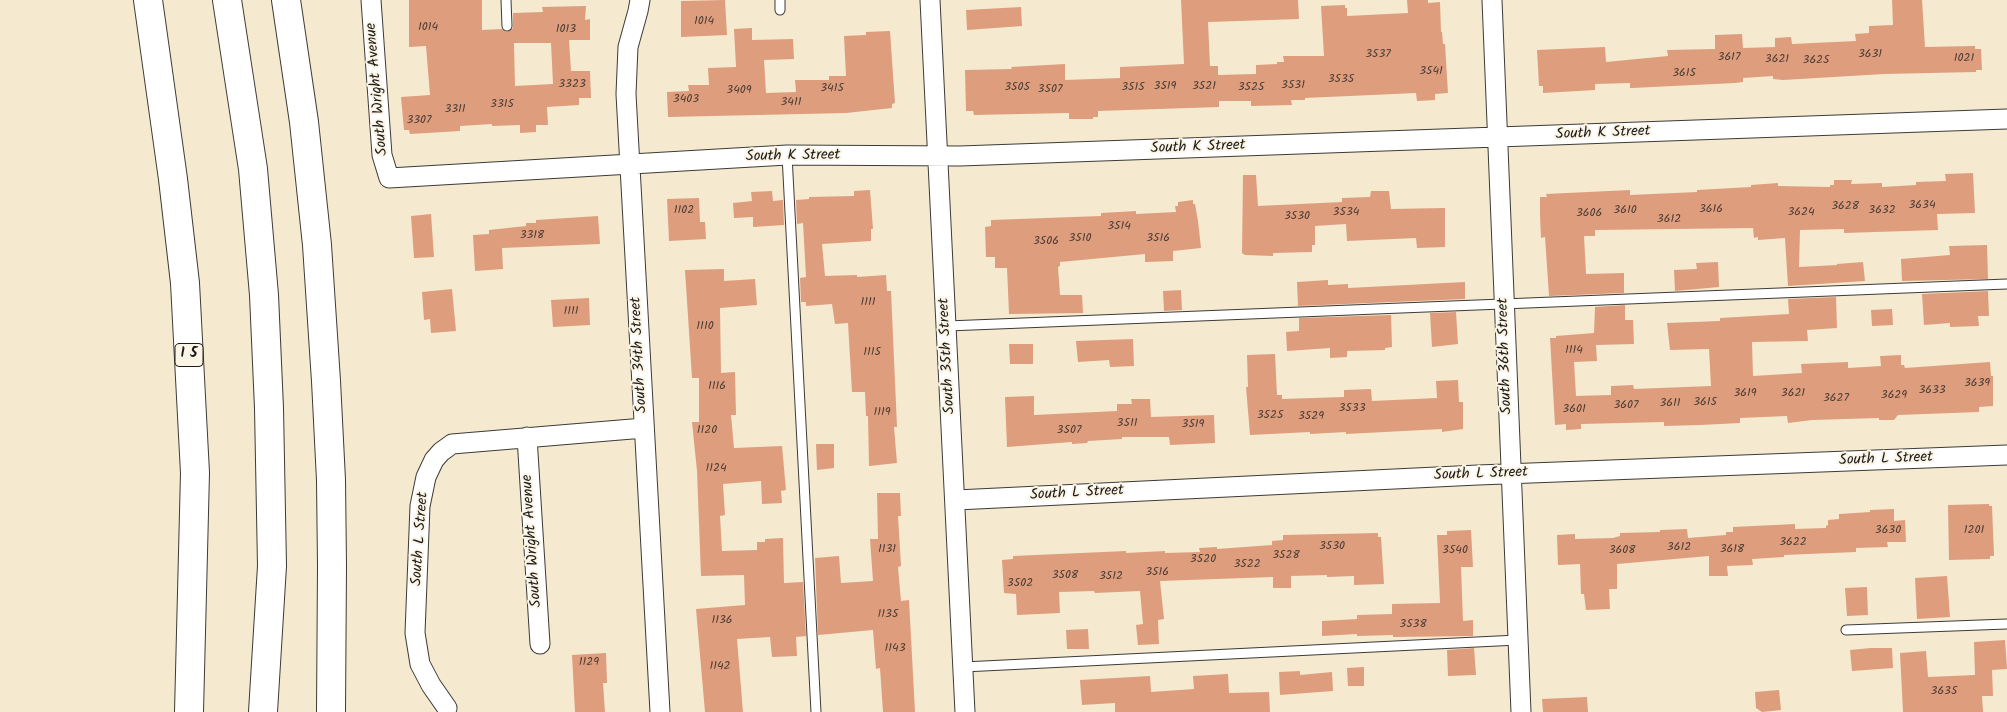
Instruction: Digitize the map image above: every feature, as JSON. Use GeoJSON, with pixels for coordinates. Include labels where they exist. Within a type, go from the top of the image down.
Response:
{"type":"FeatureCollection","features":[{"type":"Feature","properties":{"kind":"highway","name":"I 5"},"geometry":{"type":"LineString","coordinates":[[148,0],[173,179],[185,283],[194,474],[189,712]]}},
{"type":"Feature","properties":{"kind":"highway"},"geometry":{"type":"LineString","coordinates":[[227,0],[253,169],[264,295],[269,408],[272,566],[263,712]]}},
{"type":"Feature","properties":{"kind":"highway"},"geometry":{"type":"LineString","coordinates":[[286,0],[304,122],[315,226],[326,381],[332,566],[331,712]]}},
{"type":"Feature","properties":{"kind":"street","name":"South Wright Avenue"},"geometry":{"type":"LineString","coordinates":[[371,0],[382,155],[389,178]]}},
{"type":"Feature","properties":{"kind":"street","name":"South 34th Street"},"geometry":{"type":"LineString","coordinates":[[640,0],[628,47],[626,66],[660,712]]}},
{"type":"Feature","properties":{"kind":"street","name":"South 35th Street"},"geometry":{"type":"LineString","coordinates":[[930,0],[936,155],[947,326],[965,712]]}},
{"type":"Feature","properties":{"kind":"street","name":"South 36th Street"},"geometry":{"type":"LineString","coordinates":[[1492,0],[1521,712]]}},
{"type":"Feature","properties":{"kind":"street","name":"South K Street"},"geometry":{"type":"LineString","coordinates":[[389,178],[787,156],[960,156],[2007,119]]}},
{"type":"Feature","properties":{"kind":"street","name":"South L Street"},"geometry":{"type":"LineString","coordinates":[[447,708],[431,685],[420,664],[415,633],[420,506],[426,477],[441,452],[452,444],[644,428]]}},
{"type":"Feature","properties":{"kind":"street","name":"South Wright Avenue"},"geometry":{"type":"LineString","coordinates":[[527,437],[540,644]]}},
{"type":"Feature","properties":{"kind":"street","name":"South L Street"},"geometry":{"type":"LineString","coordinates":[[956,500],[1510,473],[2007,455]]}},
{"type":"Feature","properties":{"kind":"lane"},"geometry":{"type":"LineString","coordinates":[[506,0],[507,26]]}},
{"type":"Feature","properties":{"kind":"lane"},"geometry":{"type":"LineString","coordinates":[[780,0],[780,10]]}},
{"type":"Feature","properties":{"kind":"lane"},"geometry":{"type":"LineString","coordinates":[[787,156],[816,712]]}},
{"type":"Feature","properties":{"kind":"lane"},"geometry":{"type":"LineString","coordinates":[[947,326],[2007,284]]}},
{"type":"Feature","properties":{"kind":"lane"},"geometry":{"type":"LineString","coordinates":[[1846,630],[2007,624]]}},
{"type":"Feature","properties":{"kind":"lane"},"geometry":{"type":"LineString","coordinates":[[963,667],[1518,640]]}},
{"type":"Feature","properties":{"kind":"building"},"geometry":{"type":"Polygon","coordinates":[[[409,0],[482,0],[482,30],[502,29],[507,32],[513,28],[513,13],[543,12],[542,7],[586,6],[585,20],[590,19],[590,40],[569,40],[571,71],[590,71],[591,98],[579,98],[579,105],[547,107],[548,125],[536,125],[536,132],[520,133],[520,125],[492,126],[492,124],[460,126],[460,131],[410,134],[409,130],[404,130],[401,97],[430,95],[426,46],[409,47],[409,0]],[[514,43],[515,86],[553,84],[551,43],[514,43]]]}},
{"type":"Feature","properties":{"kind":"building"},"geometry":{"type":"Polygon","coordinates":[[[725,0],[727,35],[681,37],[681,1],[725,0]]]}},
{"type":"Feature","properties":{"kind":"building"},"geometry":{"type":"Polygon","coordinates":[[[1181,0],[1298,0],[1299,19],[1208,22],[1210,66],[1218,66],[1218,75],[1256,74],[1256,65],[1284,62],[1283,56],[1324,56],[1321,6],[1345,5],[1347,16],[1408,13],[1407,0],[1428,0],[1428,3],[1440,2],[1441,32],[1443,44],[1445,44],[1448,93],[1435,94],[1435,100],[1417,101],[1416,93],[1305,98],[1305,100],[1291,100],[1292,105],[1251,106],[1251,101],[1219,101],[1219,107],[1098,111],[1098,117],[1093,117],[1093,119],[1069,119],[1069,113],[974,115],[973,111],[966,111],[965,70],[1012,69],[1011,67],[1065,64],[1065,80],[1120,78],[1120,67],[1184,64],[1181,0]]]}},
{"type":"Feature","properties":{"kind":"building"},"geometry":{"type":"Polygon","coordinates":[[[1892,0],[1922,0],[1925,47],[1975,46],[1975,49],[1981,49],[1982,70],[1976,70],[1976,72],[1884,74],[1783,80],[1773,79],[1773,76],[1743,78],[1743,82],[1735,83],[1632,88],[1630,88],[1630,83],[1595,84],[1595,90],[1543,93],[1543,86],[1539,86],[1537,50],[1605,47],[1606,62],[1668,56],[1667,50],[1715,49],[1715,35],[1742,34],[1743,48],[1775,47],[1775,38],[1791,37],[1792,44],[1856,41],[1855,34],[1869,33],[1869,26],[1893,25],[1892,0]]]}},
{"type":"Feature","properties":{"kind":"building"},"geometry":{"type":"Polygon","coordinates":[[[1021,7],[1022,26],[967,30],[966,10],[1021,7]]]}},
{"type":"Feature","properties":{"kind":"building"},"geometry":{"type":"Polygon","coordinates":[[[752,28],[752,40],[793,39],[794,59],[764,60],[766,93],[796,92],[795,80],[829,80],[829,76],[846,76],[844,36],[866,35],[866,32],[890,31],[895,103],[892,104],[892,108],[846,113],[668,117],[667,92],[689,91],[688,85],[709,85],[708,68],[736,67],[734,29],[752,28]]]}},
{"type":"Feature","properties":{"kind":"building"},"geometry":{"type":"Polygon","coordinates":[[[1973,173],[1975,213],[1937,214],[1938,230],[1844,233],[1844,229],[1800,230],[1799,267],[1863,262],[1865,281],[1788,286],[1785,238],[1758,240],[1758,237],[1754,238],[1753,228],[1595,230],[1595,236],[1584,236],[1586,274],[1624,273],[1624,293],[1549,296],[1545,237],[1541,238],[1540,216],[1540,197],[1547,197],[1546,194],[1630,190],[1630,195],[1697,192],[1697,190],[1751,187],[1751,185],[1778,183],[1778,186],[1830,187],[1830,185],[1834,185],[1834,180],[1852,180],[1851,184],[1882,183],[1882,187],[1916,185],[1916,182],[1946,181],[1945,174],[1973,173]]]}},
{"type":"Feature","properties":{"kind":"building"},"geometry":{"type":"Polygon","coordinates":[[[1243,175],[1256,175],[1258,206],[1342,202],[1342,198],[1370,197],[1371,191],[1389,191],[1391,209],[1445,208],[1445,247],[1417,248],[1416,238],[1347,241],[1346,224],[1315,226],[1315,245],[1312,245],[1312,252],[1273,253],[1273,256],[1245,255],[1242,253],[1243,175]]]}},
{"type":"Feature","properties":{"kind":"building"},"geometry":{"type":"Polygon","coordinates":[[[870,190],[873,229],[871,229],[871,241],[822,244],[825,276],[857,275],[857,277],[886,275],[887,291],[891,291],[897,427],[894,427],[897,463],[869,466],[868,416],[866,416],[865,392],[852,392],[848,323],[835,324],[832,304],[806,306],[806,302],[801,302],[800,278],[806,277],[803,223],[797,224],[796,200],[809,199],[809,197],[854,196],[854,191],[870,190]]]}},
{"type":"Feature","properties":{"kind":"building"},"geometry":{"type":"Polygon","coordinates":[[[772,191],[773,201],[783,200],[784,225],[753,227],[753,217],[734,218],[733,203],[752,201],[751,192],[772,191]]]}},
{"type":"Feature","properties":{"kind":"building"},"geometry":{"type":"Polygon","coordinates":[[[699,198],[700,222],[705,222],[706,239],[669,241],[667,199],[699,198]]]}},
{"type":"Feature","properties":{"kind":"building"},"geometry":{"type":"Polygon","coordinates":[[[1193,200],[1201,248],[1173,251],[1173,261],[1145,262],[1145,254],[1060,262],[1058,267],[1060,295],[1082,295],[1083,313],[1009,314],[1007,268],[995,268],[995,257],[986,257],[985,227],[991,226],[991,220],[1101,216],[1101,213],[1136,211],[1136,214],[1176,212],[1175,206],[1178,206],[1178,202],[1193,200]]]}},
{"type":"Feature","properties":{"kind":"building"},"geometry":{"type":"Polygon","coordinates":[[[431,214],[434,257],[414,258],[411,216],[431,214]]]}},
{"type":"Feature","properties":{"kind":"building"},"geometry":{"type":"Polygon","coordinates":[[[598,216],[600,244],[502,248],[503,269],[475,271],[473,235],[489,234],[489,230],[526,226],[526,223],[536,223],[536,220],[598,216]]]}},
{"type":"Feature","properties":{"kind":"building"},"geometry":{"type":"Polygon","coordinates":[[[1987,245],[1988,279],[1902,281],[1901,259],[1950,255],[1949,246],[1987,245]]]}},
{"type":"Feature","properties":{"kind":"building"},"geometry":{"type":"Polygon","coordinates":[[[1718,262],[1719,287],[1675,291],[1674,270],[1697,269],[1696,263],[1718,262]]]}},
{"type":"Feature","properties":{"kind":"building"},"geometry":{"type":"Polygon","coordinates":[[[724,269],[724,281],[755,279],[757,305],[720,308],[721,373],[735,372],[736,415],[731,415],[734,448],[782,446],[786,490],[781,491],[782,503],[762,504],[761,481],[723,484],[725,515],[720,516],[722,551],[757,550],[757,542],[765,542],[765,539],[783,538],[784,583],[803,582],[806,636],[796,637],[797,656],[772,657],[770,637],[737,639],[743,712],[705,712],[696,609],[745,605],[744,575],[701,576],[697,471],[692,422],[699,422],[699,378],[692,378],[685,270],[724,269]]]}},
{"type":"Feature","properties":{"kind":"building"},"geometry":{"type":"Polygon","coordinates":[[[1328,280],[1328,285],[1348,284],[1348,288],[1465,282],[1465,299],[1298,306],[1297,282],[1328,280]]]}},
{"type":"Feature","properties":{"kind":"building"},"geometry":{"type":"Polygon","coordinates":[[[452,289],[456,331],[431,333],[430,319],[424,320],[422,292],[452,289]]]}},
{"type":"Feature","properties":{"kind":"building"},"geometry":{"type":"Polygon","coordinates":[[[1181,290],[1182,310],[1164,311],[1163,291],[1181,290]]]}},
{"type":"Feature","properties":{"kind":"building"},"geometry":{"type":"Polygon","coordinates":[[[1988,291],[1989,316],[1978,316],[1979,326],[1950,327],[1950,323],[1924,325],[1922,294],[1988,291]]]}},
{"type":"Feature","properties":{"kind":"building"},"geometry":{"type":"Polygon","coordinates":[[[1836,297],[1837,328],[1807,330],[1808,341],[1752,342],[1753,376],[1802,373],[1801,364],[1848,362],[1848,368],[1881,366],[1880,356],[1901,355],[1901,365],[1904,365],[1905,368],[1990,362],[1991,376],[1993,376],[1993,406],[1979,407],[1979,412],[1898,415],[1894,420],[1879,420],[1879,418],[1812,420],[1788,423],[1787,416],[1740,418],[1740,423],[1700,425],[1664,426],[1664,422],[1581,424],[1581,429],[1566,430],[1566,424],[1555,425],[1550,338],[1594,333],[1595,307],[1625,305],[1625,320],[1633,320],[1634,344],[1596,345],[1597,361],[1574,362],[1576,396],[1611,395],[1611,386],[1633,385],[1634,389],[1711,386],[1709,349],[1670,350],[1667,323],[1720,321],[1720,318],[1789,314],[1788,299],[1836,297]]]}},
{"type":"Feature","properties":{"kind":"building"},"geometry":{"type":"Polygon","coordinates":[[[589,298],[590,325],[553,327],[551,300],[589,298]]]}},
{"type":"Feature","properties":{"kind":"building"},"geometry":{"type":"Polygon","coordinates":[[[1892,309],[1893,325],[1872,326],[1871,310],[1892,309]]]}},
{"type":"Feature","properties":{"kind":"building"},"geometry":{"type":"Polygon","coordinates":[[[1456,312],[1458,344],[1432,347],[1430,313],[1456,312]]]}},
{"type":"Feature","properties":{"kind":"building"},"geometry":{"type":"Polygon","coordinates":[[[1391,315],[1392,347],[1385,348],[1385,350],[1347,351],[1347,357],[1330,358],[1330,348],[1287,351],[1286,332],[1299,331],[1299,318],[1391,315]]]}},
{"type":"Feature","properties":{"kind":"building"},"geometry":{"type":"Polygon","coordinates":[[[1133,339],[1134,366],[1110,367],[1109,360],[1078,362],[1076,341],[1133,339]]]}},
{"type":"Feature","properties":{"kind":"building"},"geometry":{"type":"Polygon","coordinates":[[[1009,344],[1033,344],[1033,364],[1010,364],[1009,344]]]}},
{"type":"Feature","properties":{"kind":"building"},"geometry":{"type":"Polygon","coordinates":[[[1275,354],[1277,395],[1282,395],[1282,399],[1344,397],[1344,390],[1371,389],[1372,401],[1437,398],[1436,381],[1458,380],[1459,402],[1463,402],[1463,429],[1442,432],[1442,429],[1346,434],[1346,432],[1310,434],[1310,432],[1250,435],[1246,387],[1248,387],[1247,355],[1275,354]]]}},
{"type":"Feature","properties":{"kind":"building"},"geometry":{"type":"Polygon","coordinates":[[[1034,396],[1034,415],[1117,411],[1117,404],[1132,404],[1131,399],[1150,399],[1151,417],[1214,415],[1215,443],[1170,445],[1169,437],[1122,437],[1122,439],[1088,441],[1087,443],[1072,444],[1072,442],[1007,447],[1005,397],[1034,396]]]}},
{"type":"Feature","properties":{"kind":"building"},"geometry":{"type":"Polygon","coordinates":[[[816,444],[834,444],[834,468],[817,470],[816,444]]]}},
{"type":"Feature","properties":{"kind":"building"},"geometry":{"type":"Polygon","coordinates":[[[877,493],[900,493],[901,516],[898,516],[901,566],[898,567],[901,601],[909,600],[915,712],[883,712],[880,668],[876,669],[873,630],[818,635],[815,558],[839,556],[841,583],[873,581],[870,539],[878,539],[877,493]]]}},
{"type":"Feature","properties":{"kind":"building"},"geometry":{"type":"Polygon","coordinates":[[[1989,504],[1989,506],[1992,506],[1994,556],[1990,556],[1990,559],[1949,560],[1948,505],[1989,504]]]}},
{"type":"Feature","properties":{"kind":"building"},"geometry":{"type":"Polygon","coordinates":[[[1894,509],[1894,521],[1905,520],[1906,542],[1887,542],[1888,547],[1856,548],[1856,552],[1784,555],[1784,557],[1752,559],[1753,565],[1727,566],[1728,576],[1709,576],[1709,556],[1617,564],[1617,589],[1609,589],[1610,609],[1586,610],[1584,594],[1581,594],[1580,564],[1558,565],[1557,535],[1575,534],[1575,539],[1613,538],[1620,536],[1620,533],[1687,529],[1688,538],[1726,535],[1726,532],[1733,532],[1733,527],[1795,524],[1795,529],[1826,528],[1828,520],[1839,519],[1839,514],[1894,509]]]}},
{"type":"Feature","properties":{"kind":"building"},"geometry":{"type":"Polygon","coordinates":[[[1471,530],[1473,567],[1461,567],[1463,621],[1473,620],[1473,636],[1393,637],[1393,635],[1357,636],[1357,634],[1322,636],[1322,621],[1357,619],[1357,615],[1392,614],[1392,604],[1440,603],[1437,535],[1447,535],[1447,531],[1471,530]]]}},
{"type":"Feature","properties":{"kind":"building"},"geometry":{"type":"Polygon","coordinates":[[[1378,533],[1378,537],[1381,537],[1384,584],[1354,585],[1354,576],[1327,577],[1327,575],[1291,576],[1291,588],[1273,588],[1273,577],[1160,581],[1164,619],[1158,620],[1159,644],[1138,645],[1136,625],[1143,624],[1140,591],[1059,592],[1060,613],[1017,615],[1016,594],[1004,593],[1002,560],[1013,559],[1013,556],[1126,551],[1126,553],[1200,552],[1199,548],[1217,547],[1217,549],[1272,545],[1272,541],[1283,540],[1283,535],[1378,533]]]}},
{"type":"Feature","properties":{"kind":"building"},"geometry":{"type":"Polygon","coordinates":[[[1947,576],[1950,617],[1917,619],[1915,578],[1947,576]]]}},
{"type":"Feature","properties":{"kind":"building"},"geometry":{"type":"Polygon","coordinates":[[[1867,587],[1868,615],[1847,616],[1845,588],[1867,587]]]}},
{"type":"Feature","properties":{"kind":"building"},"geometry":{"type":"Polygon","coordinates":[[[1088,629],[1089,649],[1067,649],[1066,630],[1088,629]]]}},
{"type":"Feature","properties":{"kind":"building"},"geometry":{"type":"Polygon","coordinates":[[[2005,640],[2007,669],[1992,670],[1993,696],[1982,696],[1983,712],[1903,712],[1900,653],[1926,651],[1928,677],[1975,675],[1974,642],[2005,640]]]}},
{"type":"Feature","properties":{"kind":"building"},"geometry":{"type":"Polygon","coordinates":[[[1474,648],[1476,675],[1448,676],[1447,650],[1474,648]]]}},
{"type":"Feature","properties":{"kind":"building"},"geometry":{"type":"Polygon","coordinates":[[[1892,648],[1893,668],[1852,671],[1850,650],[1892,648]]]}},
{"type":"Feature","properties":{"kind":"building"},"geometry":{"type":"Polygon","coordinates":[[[606,653],[607,683],[603,683],[605,712],[575,712],[572,655],[606,653]]]}},
{"type":"Feature","properties":{"kind":"building"},"geometry":{"type":"Polygon","coordinates":[[[1364,667],[1364,686],[1348,686],[1347,668],[1364,667]]]}},
{"type":"Feature","properties":{"kind":"building"},"geometry":{"type":"Polygon","coordinates":[[[1300,671],[1300,675],[1332,672],[1333,691],[1280,695],[1279,672],[1300,671]]]}},
{"type":"Feature","properties":{"kind":"building"},"geometry":{"type":"Polygon","coordinates":[[[1228,674],[1229,693],[1269,692],[1270,712],[1115,712],[1115,703],[1082,705],[1080,680],[1150,676],[1151,692],[1194,689],[1193,676],[1228,674]]]}},
{"type":"Feature","properties":{"kind":"building"},"geometry":{"type":"Polygon","coordinates":[[[1779,690],[1781,710],[1762,712],[1756,708],[1755,692],[1779,690]]]}},
{"type":"Feature","properties":{"kind":"building"},"geometry":{"type":"Polygon","coordinates":[[[1587,697],[1588,712],[1543,712],[1542,699],[1587,697]]]}}]}
